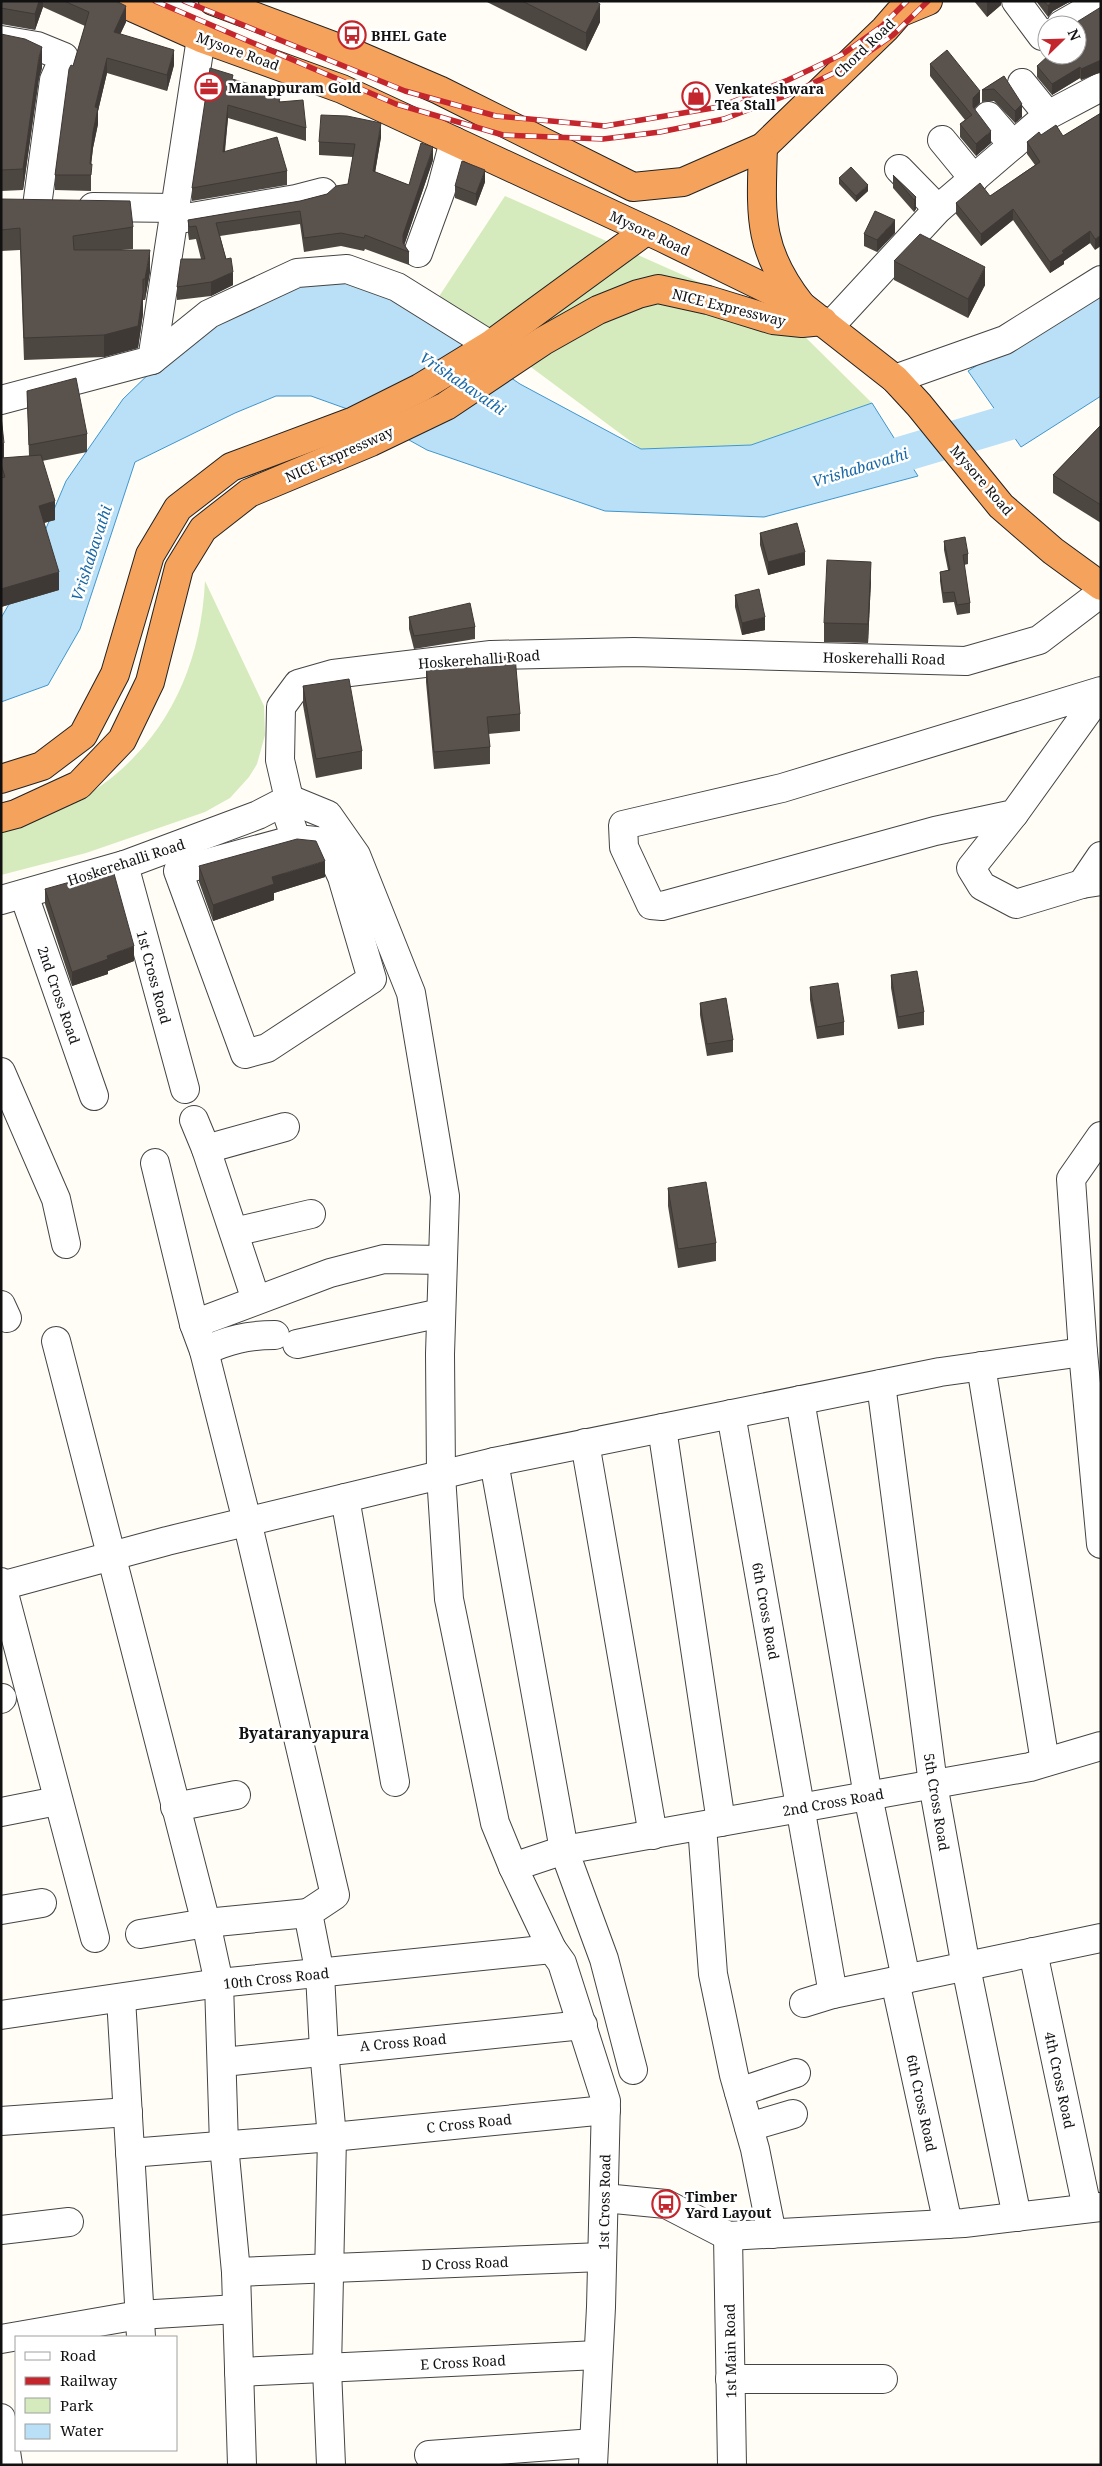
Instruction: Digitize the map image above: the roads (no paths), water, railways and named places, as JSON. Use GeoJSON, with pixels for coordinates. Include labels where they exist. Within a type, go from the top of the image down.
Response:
{"type":"FeatureCollection","features":[{"type":"Feature","properties":{"kind":"highway","name":"Mysore Road"},"geometry":{"type":"LineString","coordinates":[[118,1],[201,38],[342,89],[646,231],[818,318],[895,379],[919,405],[996,500],[1053,551],[1101,586]]}},
{"type":"Feature","properties":{"kind":"highway"},"geometry":{"type":"LineString","coordinates":[[213,1],[355,54],[439,90],[633,187],[683,182],[763,147],[761,211],[767,246],[782,281],[818,318]]}},
{"type":"Feature","properties":{"kind":"highway","name":"Chord Road"},"geometry":{"type":"LineString","coordinates":[[763,147],[885,29],[899,12],[928,1]]}},
{"type":"Feature","properties":{"kind":"highway","name":"NICE Expressway"},"geometry":{"type":"LineString","coordinates":[[1,818],[16,814],[78,785],[122,740],[150,682],[179,568],[203,529],[249,493],[371,442],[446,406],[489,356],[646,231]]}},
{"type":"Feature","properties":{"kind":"highway","name":"NICE Expressway"},"geometry":{"type":"LineString","coordinates":[[1,779],[42,766],[83,734],[116,674],[150,555],[178,508],[231,467],[354,421],[489,356],[543,341],[598,310],[618,301],[658,289],[708,300],[773,320],[802,323],[818,318]]}},
{"type":"Feature","properties":{"kind":"street"},"geometry":{"type":"LineString","coordinates":[[1016,1],[1037,29]]}},
{"type":"Feature","properties":{"kind":"street"},"geometry":{"type":"LineString","coordinates":[[1078,15],[1101,2]]}},
{"type":"Feature","properties":{"kind":"street"},"geometry":{"type":"LineString","coordinates":[[152,360],[201,38]]}},
{"type":"Feature","properties":{"kind":"street"},"geometry":{"type":"LineString","coordinates":[[1,40],[37,46],[64,57],[54,80],[37,206]]}},
{"type":"Feature","properties":{"kind":"street"},"geometry":{"type":"LineString","coordinates":[[1022,83],[1048,115]]}},
{"type":"Feature","properties":{"kind":"street"},"geometry":{"type":"LineString","coordinates":[[818,318],[938,209],[1048,115],[1101,87]]}},
{"type":"Feature","properties":{"kind":"street"},"geometry":{"type":"LineString","coordinates":[[988,116],[1012,145]]}},
{"type":"Feature","properties":{"kind":"street"},"geometry":{"type":"LineString","coordinates":[[942,140],[974,179]]}},
{"type":"Feature","properties":{"kind":"street"},"geometry":{"type":"LineString","coordinates":[[418,253],[441,190],[454,141]]}},
{"type":"Feature","properties":{"kind":"street"},"geometry":{"type":"LineString","coordinates":[[899,169],[938,209]]}},
{"type":"Feature","properties":{"kind":"street"},"geometry":{"type":"LineString","coordinates":[[10,205],[175,214],[296,199],[323,192]]}},
{"type":"Feature","properties":{"kind":"street"},"geometry":{"type":"LineString","coordinates":[[1,400],[152,360],[208,314],[297,273],[347,269],[397,287],[489,356]]}},
{"type":"Feature","properties":{"kind":"street"},"geometry":{"type":"LineString","coordinates":[[895,379],[1005,340],[1101,280]]}},
{"type":"Feature","properties":{"kind":"street","name":"Hoskerehalli Road"},"geometry":{"type":"LineString","coordinates":[[12,897],[124,865],[258,815],[286,801],[280,760],[281,707],[298,684],[333,674],[491,656],[625,652],[966,661],[1039,640],[1101,593]]}},
{"type":"Feature","properties":{"kind":"street"},"geometry":{"type":"LineString","coordinates":[[1101,692],[1014,814],[971,868],[982,886],[1016,904],[1091,883],[1101,856]]}},
{"type":"Feature","properties":{"kind":"street"},"geometry":{"type":"LineString","coordinates":[[1014,814],[935,831],[662,906],[651,905],[624,847],[622,825],[782,788],[1101,692]]}},
{"type":"Feature","properties":{"kind":"street"},"geometry":{"type":"LineString","coordinates":[[286,801],[296,839]]}},
{"type":"Feature","properties":{"kind":"street","name":"1st Cross Road"},"geometry":{"type":"LineString","coordinates":[[286,801],[328,815],[356,855],[411,993],[445,1196],[441,1312],[441,1475],[449,1599],[495,1823],[513,1867],[552,1949],[562,1962],[606,2100],[602,2257],[593,2454]]}},
{"type":"Feature","properties":{"kind":"street"},"geometry":{"type":"LineString","coordinates":[[296,839],[326,842],[342,877],[372,979],[267,1048],[245,1054],[178,871],[296,839]]}},
{"type":"Feature","properties":{"kind":"street","name":"1st Cross Road"},"geometry":{"type":"LineString","coordinates":[[124,865],[185,1089]]}},
{"type":"Feature","properties":{"kind":"street","name":"2nd Cross Road"},"geometry":{"type":"LineString","coordinates":[[12,897],[94,1096]]}},
{"type":"Feature","properties":{"kind":"street"},"geometry":{"type":"LineString","coordinates":[[1,1072],[56,1199],[66,1244]]}},
{"type":"Feature","properties":{"kind":"street"},"geometry":{"type":"LineString","coordinates":[[194,1120],[206,1149],[256,1300]]}},
{"type":"Feature","properties":{"kind":"street"},"geometry":{"type":"LineString","coordinates":[[206,1149],[285,1127]]}},
{"type":"Feature","properties":{"kind":"street"},"geometry":{"type":"LineString","coordinates":[[1101,1136],[1071,1179],[1082,1352],[1101,1544]]}},
{"type":"Feature","properties":{"kind":"street"},"geometry":{"type":"LineString","coordinates":[[140,1934],[206,1923],[308,1913],[335,1895],[248,1522],[204,1351],[194,1324],[155,1163]]}},
{"type":"Feature","properties":{"kind":"street"},"geometry":{"type":"LineString","coordinates":[[234,1232],[311,1214]]}},
{"type":"Feature","properties":{"kind":"street"},"geometry":{"type":"LineString","coordinates":[[194,1324],[330,1273],[384,1258],[442,1260]]}},
{"type":"Feature","properties":{"kind":"street"},"geometry":{"type":"LineString","coordinates":[[204,1351],[227,1341],[250,1335],[286,1340],[441,1312]]}},
{"type":"Feature","properties":{"kind":"street"},"geometry":{"type":"LineString","coordinates":[[56,1341],[206,1923],[219,1984],[223,2062],[224,2145],[236,2272],[242,2465]]}},
{"type":"Feature","properties":{"kind":"street"},"geometry":{"type":"LineString","coordinates":[[95,1938],[57,1800],[2,1585],[110,1556],[494,1462],[881,1384],[981,1366],[1082,1352]]}},
{"type":"Feature","properties":{"kind":"street"},"geometry":{"type":"LineString","coordinates":[[981,1366],[1046,1762]]}},
{"type":"Feature","properties":{"kind":"street","name":"5th Cross Road"},"geometry":{"type":"LineString","coordinates":[[881,1384],[933,1784],[966,1967],[1017,2216]]}},
{"type":"Feature","properties":{"kind":"street","name":"6th Cross Road"},"geometry":{"type":"LineString","coordinates":[[800,1400],[901,1980],[948,2224]]}},
{"type":"Feature","properties":{"kind":"street","name":"6th Cross Road"},"geometry":{"type":"LineString","coordinates":[[731,1414],[833,1994]]}},
{"type":"Feature","properties":{"kind":"street"},"geometry":{"type":"LineString","coordinates":[[662,1428],[711,1824],[713,1974],[772,2234]]}},
{"type":"Feature","properties":{"kind":"street"},"geometry":{"type":"LineString","coordinates":[[585,1444],[653,1834]]}},
{"type":"Feature","properties":{"kind":"street"},"geometry":{"type":"LineString","coordinates":[[494,1462],[564,1850],[604,1959],[632,2070]]}},
{"type":"Feature","properties":{"kind":"street"},"geometry":{"type":"LineString","coordinates":[[345,1498],[394,1782]]}},
{"type":"Feature","properties":{"kind":"street","name":"2nd Cross Road"},"geometry":{"type":"LineString","coordinates":[[513,1867],[564,1850],[933,1784],[1046,1762],[1101,1746]]}},
{"type":"Feature","properties":{"kind":"street"},"geometry":{"type":"LineString","coordinates":[[175,1807],[236,1795]]}},
{"type":"Feature","properties":{"kind":"street"},"geometry":{"type":"LineString","coordinates":[[1,1812],[57,1800]]}},
{"type":"Feature","properties":{"kind":"street"},"geometry":{"type":"LineString","coordinates":[[1,1910],[42,1903]]}},
{"type":"Feature","properties":{"kind":"street"},"geometry":{"type":"LineString","coordinates":[[308,1913],[320,1974],[324,2050],[332,2137],[327,2369],[331,2465]]}},
{"type":"Feature","properties":{"kind":"street"},"geometry":{"type":"LineString","coordinates":[[804,2003],[833,1994],[1101,1938]]}},
{"type":"Feature","properties":{"kind":"street","name":"10th Cross Road"},"geometry":{"type":"LineString","coordinates":[[1,2015],[219,1984],[552,1949]]}},
{"type":"Feature","properties":{"kind":"street","name":"4th Cross Road"},"geometry":{"type":"LineString","coordinates":[[1033,1952],[1094,2208]]}},
{"type":"Feature","properties":{"kind":"street"},"geometry":{"type":"LineString","coordinates":[[121,1998],[140,2326]]}},
{"type":"Feature","properties":{"kind":"street","name":"A Cross Road"},"geometry":{"type":"LineString","coordinates":[[223,2062],[324,2050],[583,2025]]}},
{"type":"Feature","properties":{"kind":"street"},"geometry":{"type":"LineString","coordinates":[[739,2092],[796,2073]]}},
{"type":"Feature","properties":{"kind":"street","name":"C Cross Road"},"geometry":{"type":"LineString","coordinates":[[130,2153],[332,2137],[606,2110]]}},
{"type":"Feature","properties":{"kind":"street"},"geometry":{"type":"LineString","coordinates":[[1,2121],[128,2112]]}},
{"type":"Feature","properties":{"kind":"street"},"geometry":{"type":"LineString","coordinates":[[749,2127],[793,2114]]}},
{"type":"Feature","properties":{"kind":"street"},"geometry":{"type":"LineString","coordinates":[[604,2198],[666,2204],[728,2236],[948,2224],[1094,2208]]}},
{"type":"Feature","properties":{"kind":"street"},"geometry":{"type":"LineString","coordinates":[[1,2230],[69,2222]]}},
{"type":"Feature","properties":{"kind":"street","name":"1st Main Road"},"geometry":{"type":"LineString","coordinates":[[728,2236],[732,2465]]}},
{"type":"Feature","properties":{"kind":"street","name":"D Cross Road"},"geometry":{"type":"LineString","coordinates":[[236,2272],[602,2257]]}},
{"type":"Feature","properties":{"kind":"street"},"geometry":{"type":"LineString","coordinates":[[33,2336],[140,2326],[237,2308]]}},
{"type":"Feature","properties":{"kind":"street"},"geometry":{"type":"LineString","coordinates":[[1,2339],[15,2338]]}},
{"type":"Feature","properties":{"kind":"street","name":"E Cross Road"},"geometry":{"type":"LineString","coordinates":[[239,2372],[598,2355]]}},
{"type":"Feature","properties":{"kind":"street"},"geometry":{"type":"LineString","coordinates":[[730,2379],[883,2379]]}},
{"type":"Feature","properties":{"kind":"street"},"geometry":{"type":"LineString","coordinates":[[6,2433],[8,2465]]}},
{"type":"Feature","properties":{"kind":"street"},"geometry":{"type":"LineString","coordinates":[[429,2455],[593,2454]]}},
{"type":"Feature","properties":{"kind":"water"},"geometry":{"type":"Polygon","coordinates":[[[325,279],[381,289],[520,384],[641,449],[751,445],[872,403],[918,476],[764,517],[605,511],[427,450],[364,415],[311,396],[276,396],[235,413],[135,462],[80,629],[48,685],[1,702],[1,618],[28,571],[66,481],[123,399],[194,330],[254,297],[325,279]]]}},
{"type":"Feature","properties":{"kind":"water"},"geometry":{"type":"Polygon","coordinates":[[[1101,287],[1101,396],[1021,447],[968,371],[1101,287]]]}},
{"type":"Feature","properties":{"kind":"waterway","name":"Vrishabavathi"},"geometry":{"type":"LineString","coordinates":[[856,468],[1010,422],[1101,359]]}},
{"type":"Feature","properties":{"kind":"railway"},"geometry":{"type":"LineString","coordinates":[[155,1],[396,104],[503,135],[603,139],[660,132],[724,119],[793,93],[850,65],[893,35],[928,1]]}},
{"type":"Feature","properties":{"kind":"railway"},"geometry":{"type":"LineString","coordinates":[[184,1],[405,91],[496,116],[605,126],[719,107],[788,80],[843,54],[882,26],[907,1]]}},
{"type":"Feature","properties":{"kind":"place","name":"BHEL Gate"},"geometry":{"type":"Point","coordinates":[352,35]}},
{"type":"Feature","properties":{"kind":"place","name":"Manappuram Gold"},"geometry":{"type":"Point","coordinates":[209,87]}},
{"type":"Feature","properties":{"kind":"place","name":"Venkateshwara Tea Stall"},"geometry":{"type":"Point","coordinates":[696,96]}},
{"type":"Feature","properties":{"kind":"place","name":"Timber Yard Layout"},"geometry":{"type":"Point","coordinates":[666,2204]}},
{"type":"Feature","properties":{"kind":"district","name":"Byataranyapura"},"geometry":{"type":"Point","coordinates":[304,1733]}}]}
